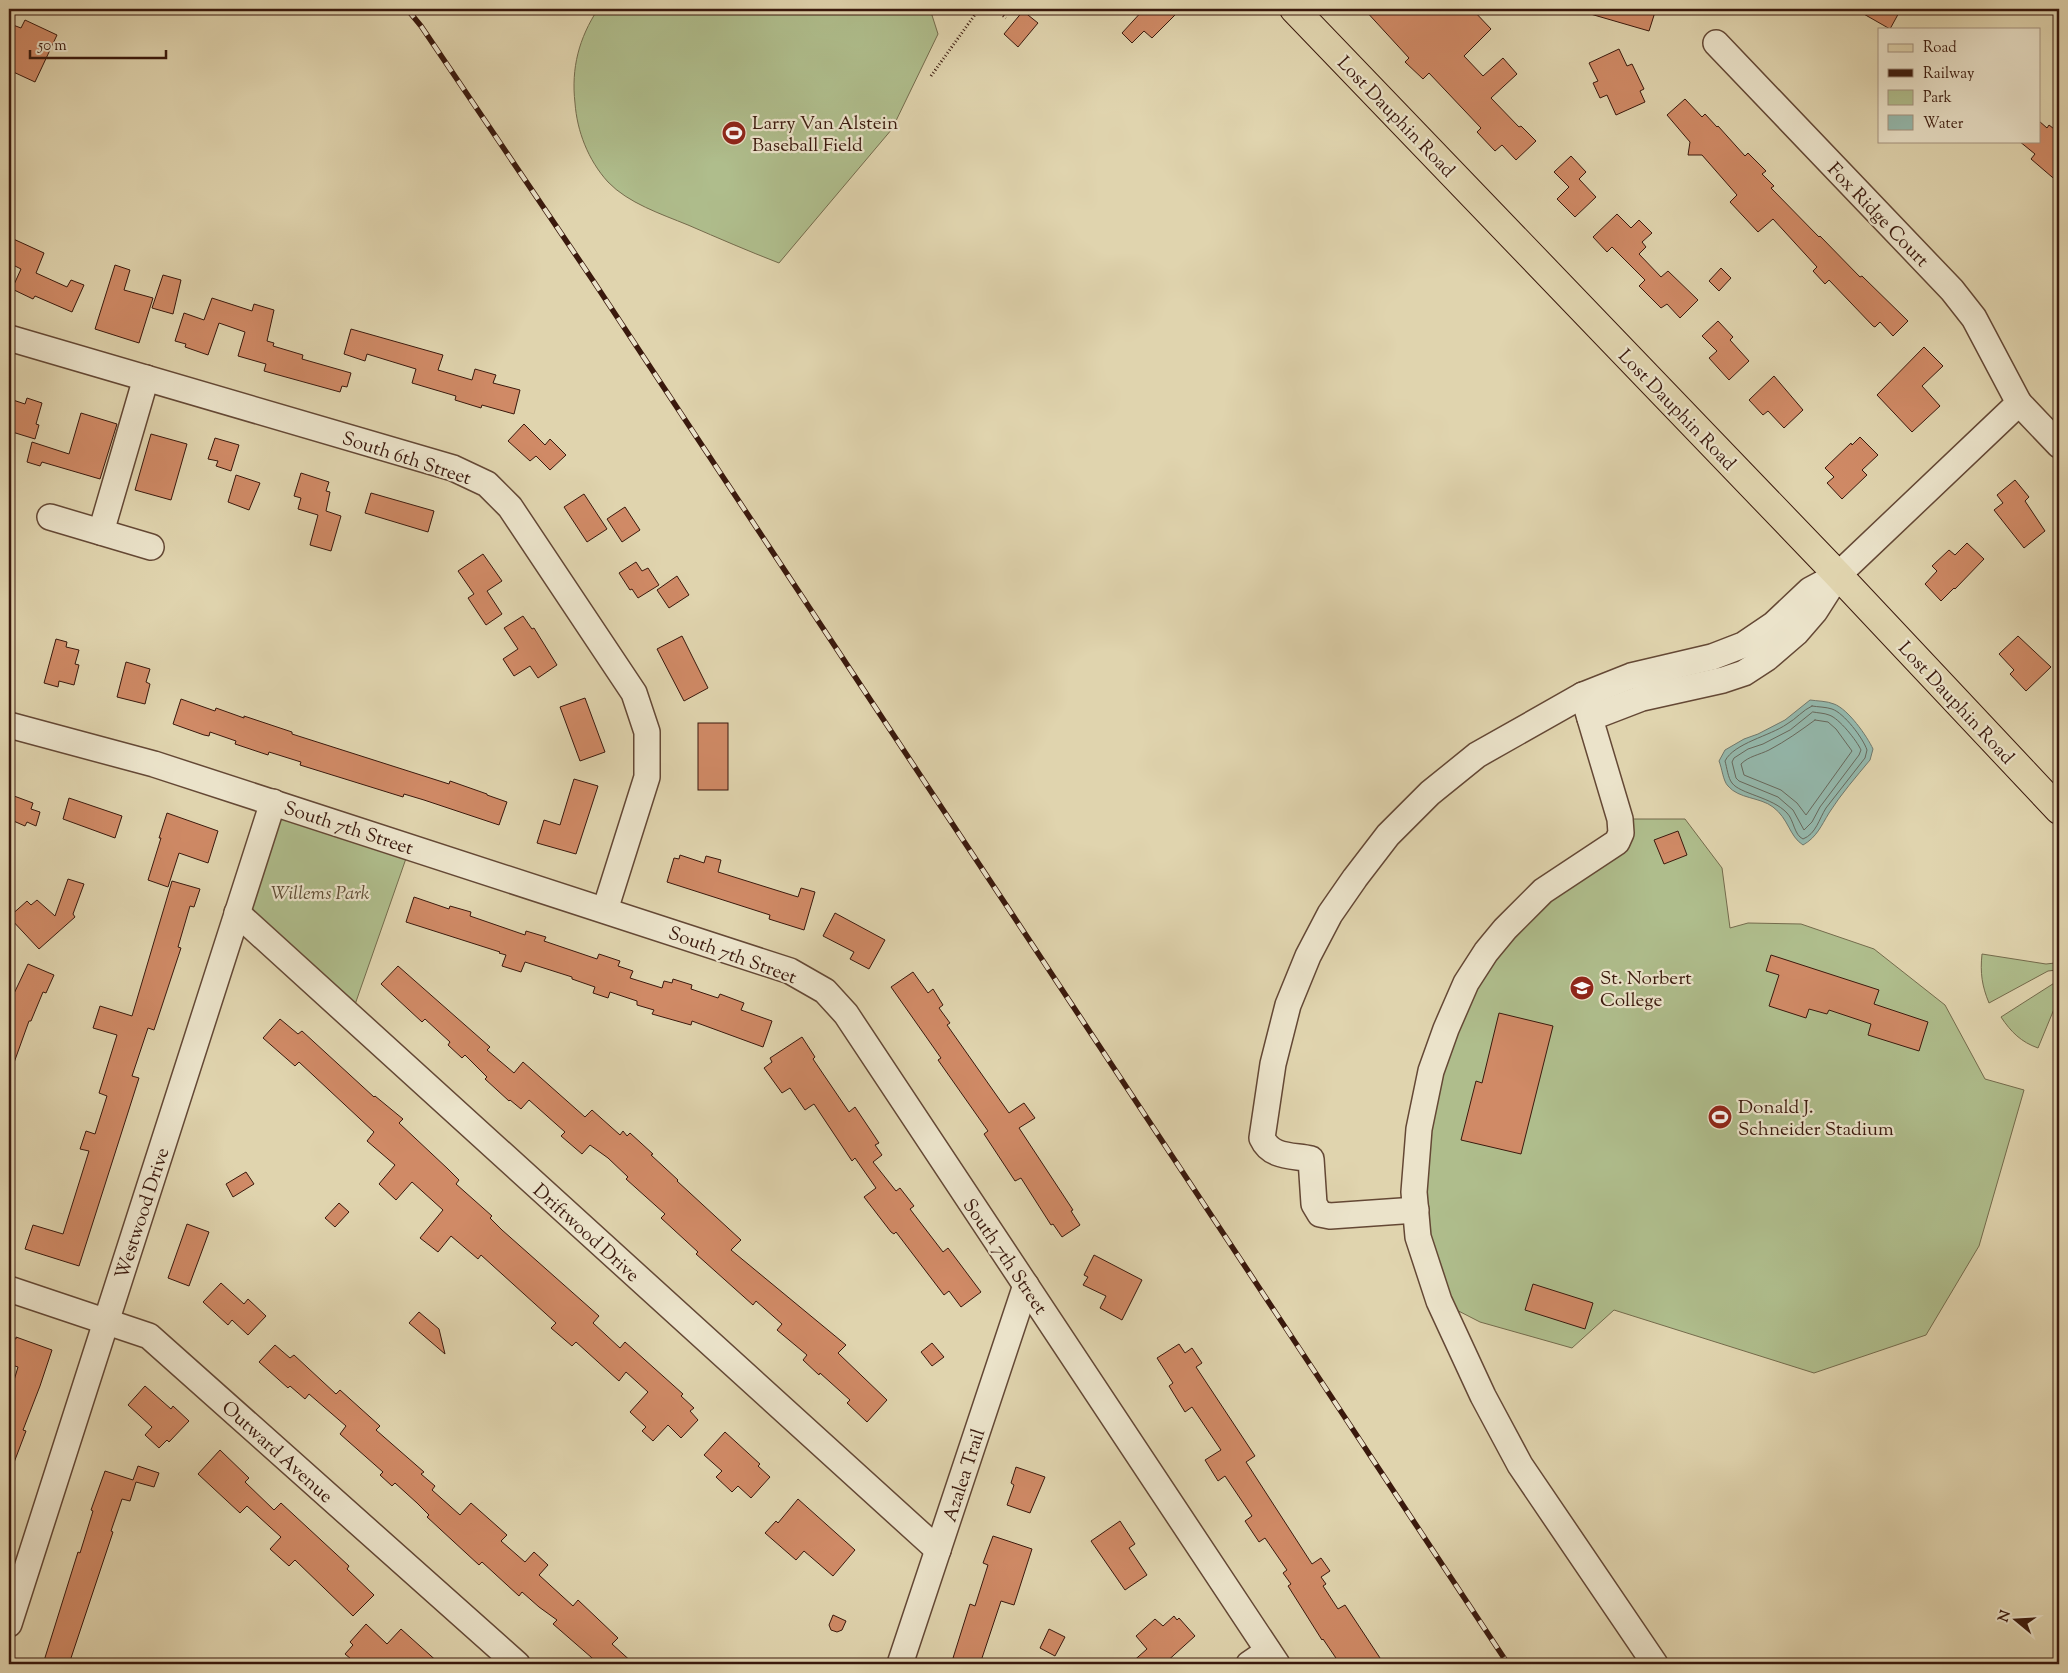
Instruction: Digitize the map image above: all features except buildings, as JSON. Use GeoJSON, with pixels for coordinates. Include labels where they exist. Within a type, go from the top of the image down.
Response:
{"type":"FeatureCollection","features":[{"type":"Feature","properties":{"kind":"main road","name":"Lost Dauphin Road"},"geometry":{"type":"LineString","coordinates":[[1301,11],[2059,810]]}},
{"type":"Feature","properties":{"kind":"street","name":"Fox Ridge Court"},"geometry":{"type":"LineString","coordinates":[[1716,43],[1952,290],[1974,318],[2019,402],[2059,445]]}},
{"type":"Feature","properties":{"kind":"street","name":"South 6th Street"},"geometry":{"type":"LineString","coordinates":[[9,338],[453,468],[486,484],[510,507],[634,693],[647,732],[647,778],[605,910]]}},
{"type":"Feature","properties":{"kind":"street"},"geometry":{"type":"LineString","coordinates":[[101,532],[146,378]]}},
{"type":"Feature","properties":{"kind":"street"},"geometry":{"type":"LineString","coordinates":[[1590,718],[1642,698],[1723,680],[1744,673],[1767,658],[1796,633],[1815,611],[1838,575],[2019,402]]}},
{"type":"Feature","properties":{"kind":"street"},"geometry":{"type":"LineString","coordinates":[[50,517],[151,547]]}},
{"type":"Feature","properties":{"kind":"street"},"geometry":{"type":"LineString","coordinates":[[1416,1210],[1330,1216],[1320,1214],[1314,1204],[1311,1158],[1274,1153],[1266,1148],[1262,1138],[1273,1064],[1288,1005],[1308,956],[1330,914],[1388,835],[1430,794],[1477,755],[1583,695],[1631,676],[1712,657],[1743,645],[1774,624],[1810,590],[1838,575]]}},
{"type":"Feature","properties":{"kind":"street"},"geometry":{"type":"LineString","coordinates":[[1583,695],[1620,819],[1621,832],[1617,842],[1543,891],[1486,952],[1466,983],[1446,1029],[1431,1071],[1420,1129],[1414,1192],[1418,1237],[1439,1301],[1483,1396],[1520,1465],[1655,1664]]}},
{"type":"Feature","properties":{"kind":"street","name":"South 7th Street"},"geometry":{"type":"LineString","coordinates":[[9,725],[154,764],[605,910],[790,971],[825,991],[846,1014],[1026,1286],[1264,1660]]}},
{"type":"Feature","properties":{"kind":"street","name":"Westwood Drive"},"geometry":{"type":"LineString","coordinates":[[9,1624],[273,802]]}},
{"type":"Feature","properties":{"kind":"street","name":"Driftwood Drive"},"geometry":{"type":"LineString","coordinates":[[237,913],[938,1550]]}},
{"type":"Feature","properties":{"kind":"street","name":"Azalea Trail"},"geometry":{"type":"LineString","coordinates":[[900,1664],[1026,1286]]}},
{"type":"Feature","properties":{"kind":"street","name":"Outward Avenue"},"geometry":{"type":"LineString","coordinates":[[9,1289],[149,1336],[517,1664]]}},
{"type":"Feature","properties":{"kind":"path"},"geometry":{"type":"LineString","coordinates":[[931,76],[979,9]]}},
{"type":"Feature","properties":{"kind":"path"},"geometry":{"type":"LineString","coordinates":[[996,9],[1006,18]]}},
{"type":"Feature","properties":{"kind":"green space","name":"Larry Van Alstein Baseball Field"},"geometry":{"type":"Polygon","coordinates":[[[598,9],[930,9],[938,34],[892,129],[779,263],[635,202],[616,189],[601,173],[589,155],[581,134],[576,114],[574,90],[574,78],[581,42],[598,9]]]}},
{"type":"Feature","properties":{"kind":"green space","name":"Willems Park"},"geometry":{"type":"Polygon","coordinates":[[[273,802],[410,847],[351,1016],[237,913],[273,802]]]}},
{"type":"Feature","properties":{"kind":"green space","name":"Donald J. Schneider Stadium"},"geometry":{"type":"Polygon","coordinates":[[[1620,819],[1685,819],[1722,868],[1730,928],[1748,923],[1801,924],[1874,949],[1945,1005],[1985,1079],[2024,1090],[1979,1246],[1926,1335],[1814,1373],[1614,1310],[1572,1348],[1480,1322],[1439,1301],[1418,1144],[1473,971],[1595,857],[1620,819]]]}},
{"type":"Feature","properties":{"kind":"green space"},"geometry":{"type":"Polygon","coordinates":[[[1982,954],[2046,964],[2055,963],[2057,970],[2048,971],[1989,1003],[1982,979],[1982,954]]]}},
{"type":"Feature","properties":{"kind":"green space"},"geometry":{"type":"Polygon","coordinates":[[[2059,980],[2059,997],[2038,1048],[2026,1043],[2017,1036],[2001,1017],[2059,980]]]}},
{"type":"Feature","properties":{"kind":"water"},"geometry":{"type":"Polygon","coordinates":[[[1810,700],[1828,702],[1845,711],[1873,749],[1870,760],[1838,799],[1815,835],[1803,845],[1773,807],[1762,801],[1744,796],[1728,786],[1719,761],[1725,750],[1785,720],[1810,700]]]}},
{"type":"Feature","properties":{"kind":"railway"},"geometry":{"type":"LineString","coordinates":[[407,9],[421,26],[594,282],[1508,1664]]}},
{"type":"Feature","properties":{"kind":"place","name":"Larry Van Alstein Baseball Field"},"geometry":{"type":"Point","coordinates":[734,133]}},
{"type":"Feature","properties":{"kind":"place","name":"St. Norbert College"},"geometry":{"type":"Point","coordinates":[1582,988]}},
{"type":"Feature","properties":{"kind":"place","name":"Donald J. Schneider Stadium"},"geometry":{"type":"Point","coordinates":[1720,1117]}}]}
